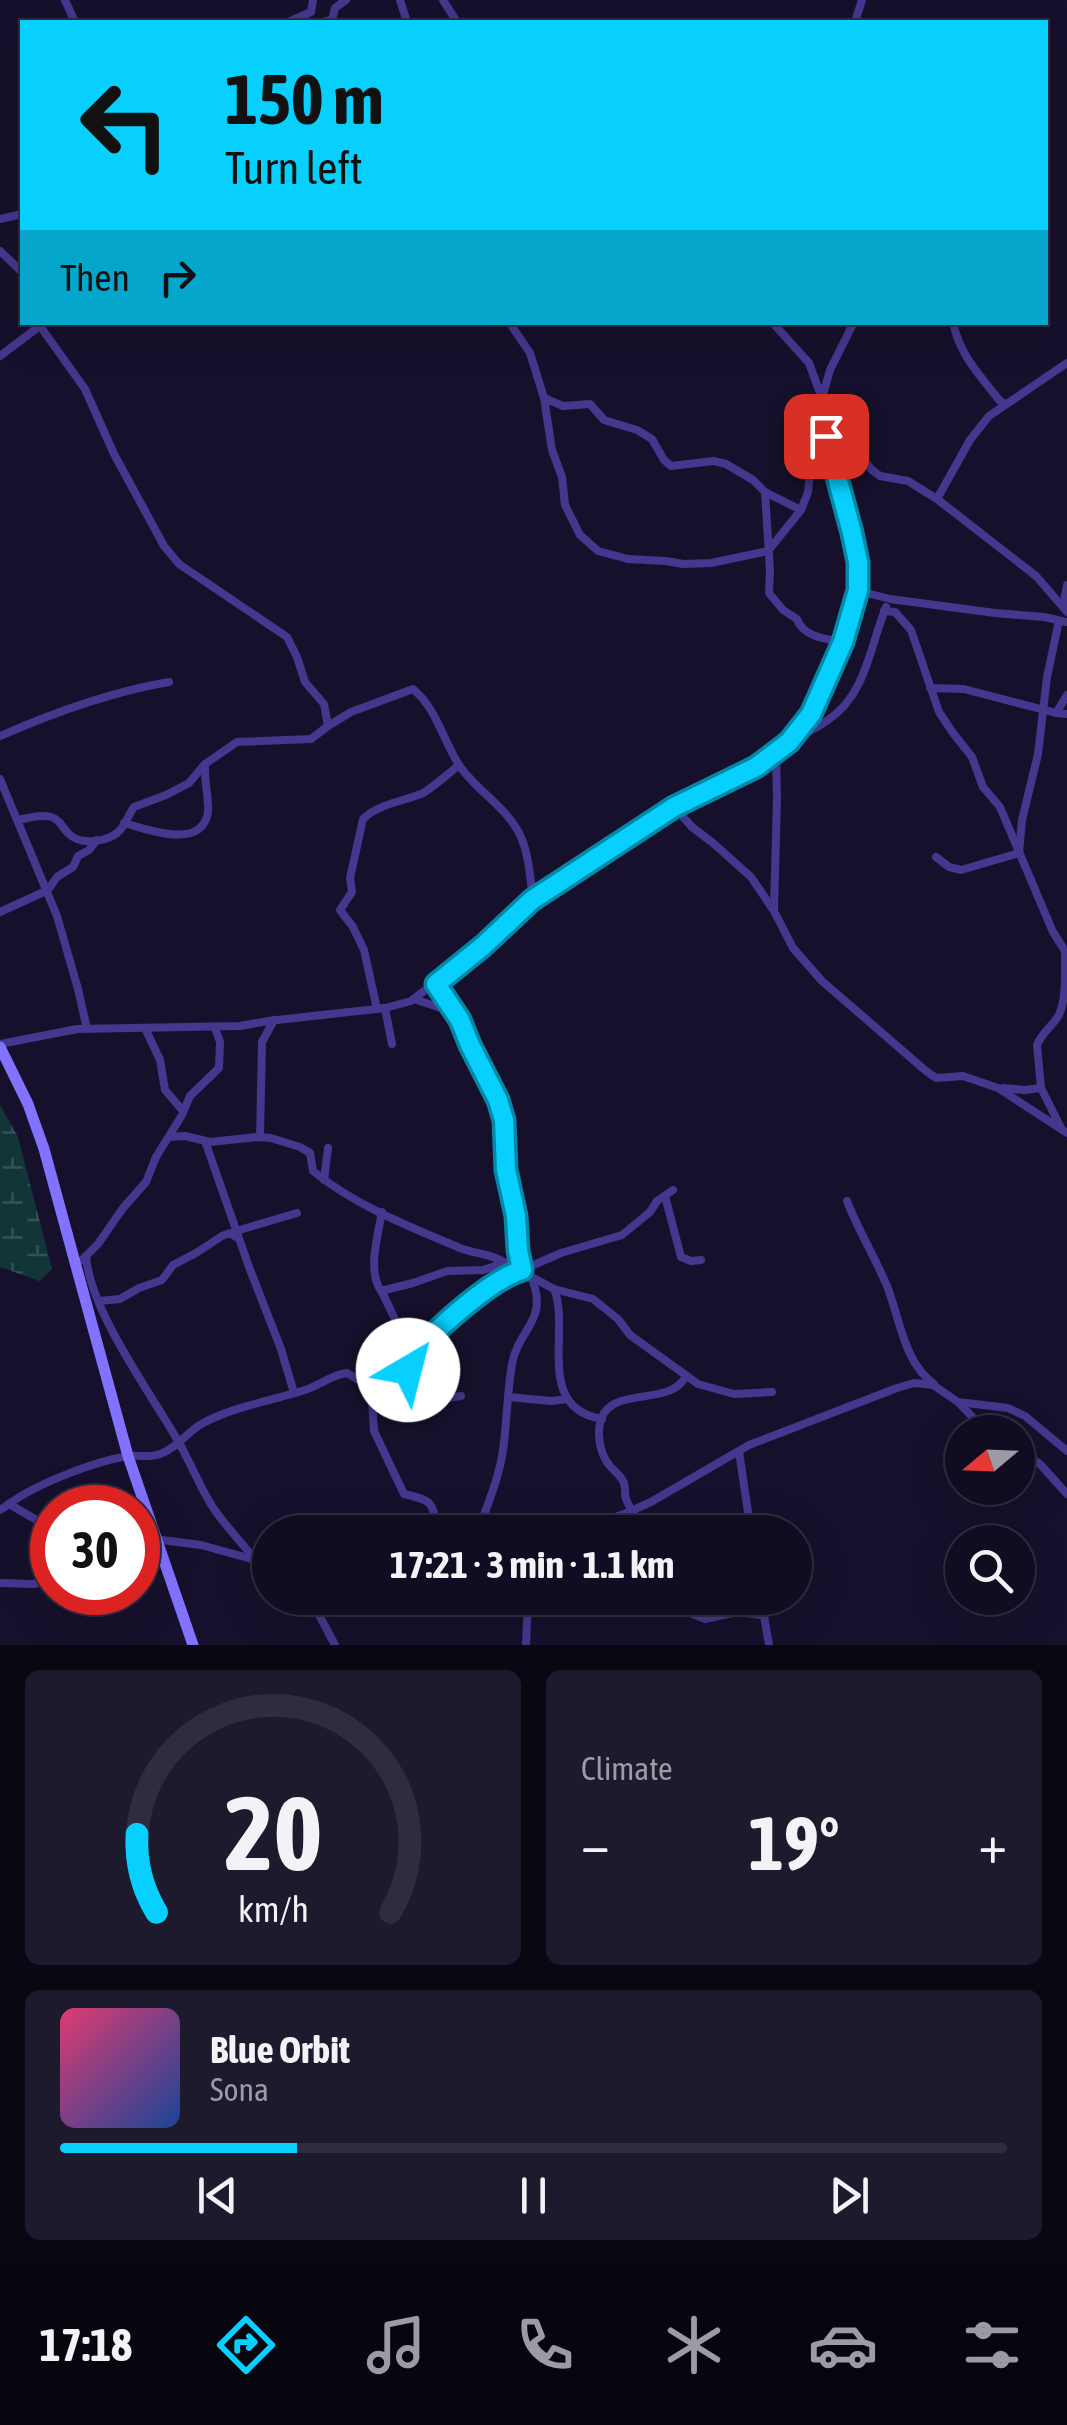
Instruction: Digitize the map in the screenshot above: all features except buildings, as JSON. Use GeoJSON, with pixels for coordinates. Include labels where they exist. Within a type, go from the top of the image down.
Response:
{"type":"FeatureCollection","features":[{"type":"Feature","properties":{"kind":"main road"},"geometry":{"type":"LineString","coordinates":[[0,1046],[28,1104],[81,1260],[138,1485]]}},
{"type":"Feature","properties":{"kind":"main road"},"geometry":{"type":"LineString","coordinates":[[160,1550],[193,1645]]}},
{"type":"Feature","properties":{"kind":"street"},"geometry":{"type":"LineString","coordinates":[[313,0],[313,20]]}},
{"type":"Feature","properties":{"kind":"street"},"geometry":{"type":"LineString","coordinates":[[332,20],[335,8],[346,0]]}},
{"type":"Feature","properties":{"kind":"street"},"geometry":{"type":"LineString","coordinates":[[293,20],[311,12]]}},
{"type":"Feature","properties":{"kind":"street"},"geometry":{"type":"LineString","coordinates":[[0,251],[20,270]]}},
{"type":"Feature","properties":{"kind":"street"},"geometry":{"type":"LineString","coordinates":[[0,356],[42,325]]}},
{"type":"Feature","properties":{"kind":"street"},"geometry":{"type":"LineString","coordinates":[[44,325],[85,388],[114,454],[164,546],[179,564],[206,584],[287,637],[304,682],[324,704],[328,726]]}},
{"type":"Feature","properties":{"kind":"street"},"geometry":{"type":"LineString","coordinates":[[510,325],[530,352],[562,477],[565,506],[588,544],[628,559],[683,564],[768,551],[802,510],[812,472],[812,442],[830,370],[852,325]]}},
{"type":"Feature","properties":{"kind":"street"},"geometry":{"type":"LineString","coordinates":[[0,1046],[34,1036],[87,1029],[215,1028],[381,1008],[414,999],[483,946],[532,900],[674,807],[756,767],[789,742],[811,714],[843,642],[858,590],[858,562],[832,463],[820,393],[809,363],[775,325]]}},
{"type":"Feature","properties":{"kind":"street"},"geometry":{"type":"LineString","coordinates":[[954,325],[970,365],[1006,404]]}},
{"type":"Feature","properties":{"kind":"street"},"geometry":{"type":"LineString","coordinates":[[937,499],[970,440],[989,416],[1067,363]]}},
{"type":"Feature","properties":{"kind":"street"},"geometry":{"type":"LineString","coordinates":[[544,398],[563,406],[592,405],[604,420],[637,430],[652,440],[670,466],[714,460],[738,470],[765,492],[802,510]]}},
{"type":"Feature","properties":{"kind":"street"},"geometry":{"type":"LineString","coordinates":[[820,407],[880,476],[908,482],[937,499],[1036,576],[1065,609]]}},
{"type":"Feature","properties":{"kind":"street"},"geometry":{"type":"LineString","coordinates":[[765,492],[772,599],[797,618],[804,632],[843,642]]}},
{"type":"Feature","properties":{"kind":"street"},"geometry":{"type":"LineString","coordinates":[[1065,609],[1067,585]]}},
{"type":"Feature","properties":{"kind":"street"},"geometry":{"type":"LineString","coordinates":[[858,590],[1063,622],[1042,708],[1038,754],[1018,852]]}},
{"type":"Feature","properties":{"kind":"street"},"geometry":{"type":"LineString","coordinates":[[789,742],[830,720],[853,696],[890,598]]}},
{"type":"Feature","properties":{"kind":"street"},"geometry":{"type":"LineString","coordinates":[[884,611],[896,612],[911,630],[940,712],[972,757],[984,787],[1000,808],[1052,932],[1066,952],[1061,1014],[1037,1042],[1041,1088],[1064,1132]]}},
{"type":"Feature","properties":{"kind":"street"},"geometry":{"type":"LineString","coordinates":[[0,736],[85,703],[170,682]]}},
{"type":"Feature","properties":{"kind":"street"},"geometry":{"type":"LineString","coordinates":[[930,688],[964,689],[1067,714]]}},
{"type":"Feature","properties":{"kind":"street"},"geometry":{"type":"LineString","coordinates":[[18,820],[53,818],[73,838],[81,840],[116,834],[134,807],[189,783],[205,764],[238,742],[311,740],[351,712],[414,690],[434,714],[459,766],[519,832],[532,900]]}},
{"type":"Feature","properties":{"kind":"street"},"geometry":{"type":"LineString","coordinates":[[1056,713],[1067,696]]}},
{"type":"Feature","properties":{"kind":"street"},"geometry":{"type":"LineString","coordinates":[[774,911],[776,753]]}},
{"type":"Feature","properties":{"kind":"street"},"geometry":{"type":"LineString","coordinates":[[124,823],[173,836],[200,826],[208,813],[205,764]]}},
{"type":"Feature","properties":{"kind":"street"},"geometry":{"type":"LineString","coordinates":[[392,1044],[364,950],[340,910],[352,892],[350,878],[362,819],[394,802],[426,792],[459,766]]}},
{"type":"Feature","properties":{"kind":"street"},"geometry":{"type":"LineString","coordinates":[[0,778],[48,890],[87,1029]]}},
{"type":"Feature","properties":{"kind":"street"},"geometry":{"type":"LineString","coordinates":[[674,807],[751,878],[793,948],[822,981],[926,1071],[936,1078],[963,1076],[998,1088],[1041,1088]]}},
{"type":"Feature","properties":{"kind":"street"},"geometry":{"type":"LineString","coordinates":[[0,912],[48,890],[97,840]]}},
{"type":"Feature","properties":{"kind":"street"},"geometry":{"type":"LineString","coordinates":[[936,857],[961,870],[1018,852]]}},
{"type":"Feature","properties":{"kind":"street"},"geometry":{"type":"LineString","coordinates":[[436,984],[456,1013],[501,1109],[506,1170],[525,1269],[535,1286],[537,1306],[532,1324],[514,1355],[503,1450],[484,1515]]}},
{"type":"Feature","properties":{"kind":"street"},"geometry":{"type":"LineString","coordinates":[[414,999],[456,1013]]}},
{"type":"Feature","properties":{"kind":"street"},"geometry":{"type":"LineString","coordinates":[[260,1137],[262,1042],[274,1020]]}},
{"type":"Feature","properties":{"kind":"street"},"geometry":{"type":"LineString","coordinates":[[144,1028],[160,1060],[165,1090],[182,1111]]}},
{"type":"Feature","properties":{"kind":"street"},"geometry":{"type":"LineString","coordinates":[[215,1028],[220,1042],[219,1068],[194,1090],[143,1187],[81,1260],[147,1392],[213,1507],[252,1555]]}},
{"type":"Feature","properties":{"kind":"street"},"geometry":{"type":"LineString","coordinates":[[998,1088],[1064,1132]]}},
{"type":"Feature","properties":{"kind":"street"},"geometry":{"type":"LineString","coordinates":[[168,1136],[205,1141],[260,1137],[306,1149],[313,1171],[324,1180],[394,1220],[464,1250],[525,1269],[554,1289],[589,1297],[630,1334],[698,1384],[734,1394],[772,1392]]}},
{"type":"Feature","properties":{"kind":"street"},"geometry":{"type":"LineString","coordinates":[[205,1141],[294,1393]]}},
{"type":"Feature","properties":{"kind":"street"},"geometry":{"type":"LineString","coordinates":[[324,1180],[328,1148]]}},
{"type":"Feature","properties":{"kind":"street"},"geometry":{"type":"LineString","coordinates":[[4,1507],[36,1488],[128,1456],[160,1454],[213,1418],[254,1403],[294,1393],[344,1373],[374,1384],[406,1372],[432,1337],[508,1274],[622,1235],[669,1193],[681,1257],[701,1260]]}},
{"type":"Feature","properties":{"kind":"street"},"geometry":{"type":"LineString","coordinates":[[847,1200],[888,1287],[912,1359],[939,1390]]}},
{"type":"Feature","properties":{"kind":"street"},"geometry":{"type":"LineString","coordinates":[[382,1212],[376,1285],[431,1397],[461,1396]]}},
{"type":"Feature","properties":{"kind":"street"},"geometry":{"type":"LineString","coordinates":[[99,1301],[120,1298],[162,1280],[173,1265],[222,1236],[238,1235],[297,1214]]}},
{"type":"Feature","properties":{"kind":"street"},"geometry":{"type":"LineString","coordinates":[[382,1292],[447,1270],[484,1270],[506,1263]]}},
{"type":"Feature","properties":{"kind":"street"},"geometry":{"type":"LineString","coordinates":[[554,1289],[560,1313],[558,1362],[567,1399],[584,1414],[602,1419]]}},
{"type":"Feature","properties":{"kind":"street"},"geometry":{"type":"LineString","coordinates":[[636,1515],[626,1499],[622,1478],[603,1453],[599,1437],[602,1419],[612,1406],[680,1386],[686,1376]]}},
{"type":"Feature","properties":{"kind":"street"},"geometry":{"type":"LineString","coordinates":[[374,1384],[375,1436],[404,1494],[422,1498],[432,1506],[434,1515]]}},
{"type":"Feature","properties":{"kind":"street"},"geometry":{"type":"LineString","coordinates":[[621,1515],[749,1445],[897,1388],[933,1385],[971,1415]]}},
{"type":"Feature","properties":{"kind":"street"},"geometry":{"type":"LineString","coordinates":[[508,1397],[567,1399]]}},
{"type":"Feature","properties":{"kind":"street"},"geometry":{"type":"LineString","coordinates":[[958,1402],[1008,1408],[1067,1451]]}},
{"type":"Feature","properties":{"kind":"street"},"geometry":{"type":"LineString","coordinates":[[738,1452],[748,1515]]}},
{"type":"Feature","properties":{"kind":"street"},"geometry":{"type":"LineString","coordinates":[[1035,1462],[1067,1494]]}},
{"type":"Feature","properties":{"kind":"street"},"geometry":{"type":"LineString","coordinates":[[4,1507],[30,1519]]}},
{"type":"Feature","properties":{"kind":"street"},"geometry":{"type":"LineString","coordinates":[[160,1540],[201,1545],[252,1560]]}},
{"type":"Feature","properties":{"kind":"street"},"geometry":{"type":"LineString","coordinates":[[0,1582],[30,1584]]}},
{"type":"Feature","properties":{"kind":"street"},"geometry":{"type":"LineString","coordinates":[[319,1615],[335,1645]]}},
{"type":"Feature","properties":{"kind":"street"},"geometry":{"type":"LineString","coordinates":[[526,1645],[527,1615]]}},
{"type":"Feature","properties":{"kind":"street"},"geometry":{"type":"LineString","coordinates":[[695,1615],[705,1619],[723,1615]]}},
{"type":"Feature","properties":{"kind":"street"},"geometry":{"type":"LineString","coordinates":[[762,1615],[769,1645]]}},
{"type":"Feature","properties":{"kind":"green space"},"geometry":{"type":"Polygon","coordinates":[[[0,1105],[18,1137],[52,1269],[40,1281],[0,1267],[0,1105]]]}},
{"type":"Feature","properties":{"kind":"route"},"geometry":{"type":"LineString","coordinates":[[408,1370],[432,1337],[489,1287],[522,1270],[506,1170],[504,1120],[498,1100],[460,1020],[436,984],[532,900],[674,807],[756,767],[789,742],[811,714],[843,642],[858,590],[852,533],[826,436]]}}]}
